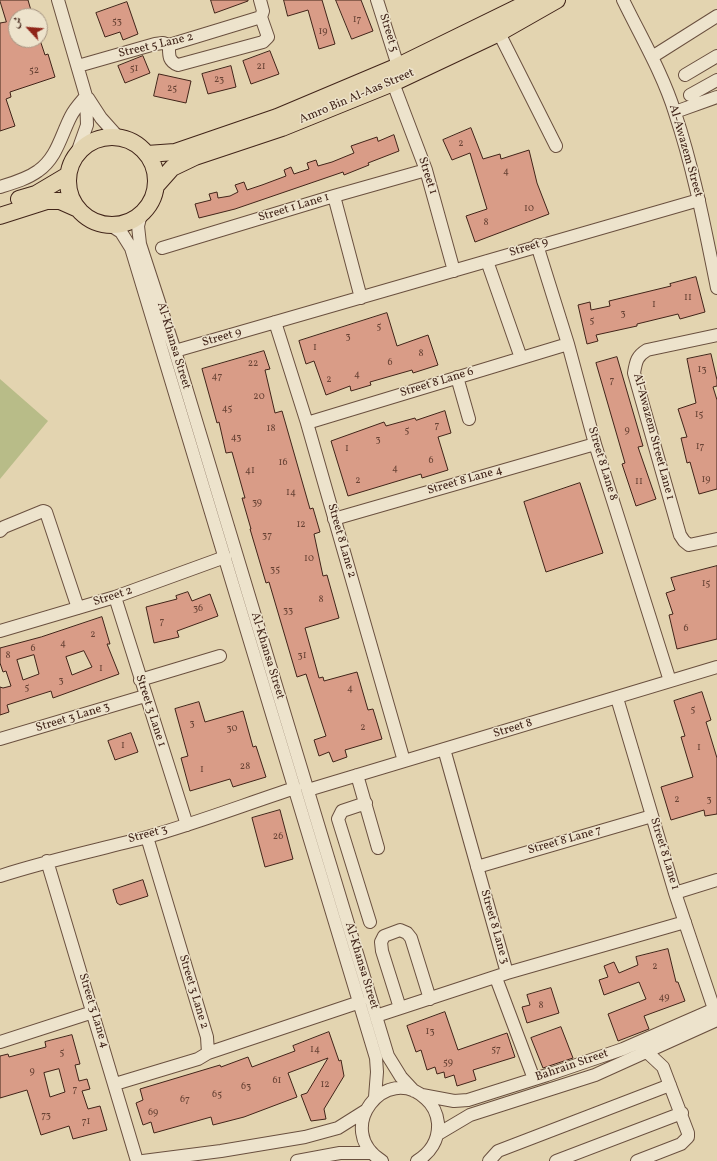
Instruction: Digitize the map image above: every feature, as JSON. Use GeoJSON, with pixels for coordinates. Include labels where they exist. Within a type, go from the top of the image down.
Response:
{"type":"FeatureCollection","features":[{"type":"Feature","properties":{"kind":"main road","name":"Amro Bin Al-Aas Street"},"geometry":{"type":"LineString","coordinates":[[147,154],[175,152],[277,117],[398,66],[533,0]]}},
{"type":"Feature","properties":{"kind":"main road","name":"Amro Bin Al-Aas Street"},"geometry":{"type":"LineString","coordinates":[[156,186],[172,168],[195,157],[282,128],[393,83],[499,32],[557,0]]}},
{"type":"Feature","properties":{"kind":"main road"},"geometry":{"type":"LineString","coordinates":[[0,216],[47,201],[60,201],[78,209],[92,221],[110,225],[127,222],[141,214],[151,202],[156,186],[156,175],[147,154],[134,142],[118,137],[103,138],[89,143],[77,153],[71,163],[68,175],[69,193],[78,209]]}},
{"type":"Feature","properties":{"kind":"main road"},"geometry":{"type":"LineString","coordinates":[[0,205],[36,194],[68,175]]}},
{"type":"Feature","properties":{"kind":"street"},"geometry":{"type":"LineString","coordinates":[[169,45],[169,58],[172,62],[178,65],[263,42],[268,37],[261,17],[264,11],[260,0]]}},
{"type":"Feature","properties":{"kind":"street","name":"Street 5"},"geometry":{"type":"LineString","coordinates":[[377,0],[398,66]]}},
{"type":"Feature","properties":{"kind":"street","name":"Al-Awazem Street"},"geometry":{"type":"LineString","coordinates":[[623,0],[652,57],[675,112],[699,200],[714,264],[717,288]]}},
{"type":"Feature","properties":{"kind":"street"},"geometry":{"type":"LineString","coordinates":[[61,1],[86,96],[87,125],[77,153]]}},
{"type":"Feature","properties":{"kind":"street"},"geometry":{"type":"LineString","coordinates":[[652,57],[717,16]]}},
{"type":"Feature","properties":{"kind":"street","name":"Street 5 Lane 2"},"geometry":{"type":"LineString","coordinates":[[78,66],[155,44],[163,43],[169,45],[261,17]]}},
{"type":"Feature","properties":{"kind":"street"},"geometry":{"type":"LineString","coordinates":[[499,32],[556,146]]}},
{"type":"Feature","properties":{"kind":"street"},"geometry":{"type":"LineString","coordinates":[[686,75],[717,56]]}},
{"type":"Feature","properties":{"kind":"street"},"geometry":{"type":"LineString","coordinates":[[690,95],[717,80]]}},
{"type":"Feature","properties":{"kind":"street","name":"Street 1"},"geometry":{"type":"LineString","coordinates":[[393,83],[426,170],[454,271]]}},
{"type":"Feature","properties":{"kind":"street"},"geometry":{"type":"LineString","coordinates":[[86,96],[101,118],[118,137]]}},
{"type":"Feature","properties":{"kind":"street"},"geometry":{"type":"LineString","coordinates":[[0,187],[27,177],[38,171],[47,163],[56,151],[72,115],[86,96]]}},
{"type":"Feature","properties":{"kind":"street"},"geometry":{"type":"LineString","coordinates":[[675,112],[717,97]]}},
{"type":"Feature","properties":{"kind":"street","name":"Street 1 Lane 1"},"geometry":{"type":"LineString","coordinates":[[162,248],[426,170]]}},
{"type":"Feature","properties":{"kind":"street"},"geometry":{"type":"LineString","coordinates":[[334,196],[361,298]]}},
{"type":"Feature","properties":{"kind":"street","name":"Street 9"},"geometry":{"type":"LineString","coordinates":[[175,351],[454,271],[537,245],[699,200]]}},
{"type":"Feature","properties":{"kind":"street","name":"Al-Khansa Street"},"geometry":{"type":"LineString","coordinates":[[141,214],[138,226],[140,244],[175,351],[376,1016],[391,1061],[401,1077],[430,1103],[436,1112],[438,1134]]}},
{"type":"Feature","properties":{"kind":"street","name":"Al-Khansa Street"},"geometry":{"type":"LineString","coordinates":[[110,225],[121,232],[131,248],[225,557],[376,1058],[377,1072],[375,1097]]}},
{"type":"Feature","properties":{"kind":"street","name":"Street 8 Lane 8"},"geometry":{"type":"LineString","coordinates":[[537,245],[568,344],[595,444],[670,681]]}},
{"type":"Feature","properties":{"kind":"street"},"geometry":{"type":"LineString","coordinates":[[487,261],[521,358]]}},
{"type":"Feature","properties":{"kind":"street","name":"Street 8 Lane 2"},"geometry":{"type":"LineString","coordinates":[[275,322],[306,423],[404,761]]}},
{"type":"Feature","properties":{"kind":"street","name":"Al-Awazem Street Lane 1"},"geometry":{"type":"LineString","coordinates":[[717,335],[647,350],[639,354],[636,360],[634,372],[680,535],[689,545],[717,539]]}},
{"type":"Feature","properties":{"kind":"street","name":"Street 8 Lane 6"},"geometry":{"type":"LineString","coordinates":[[306,423],[568,344]]}},
{"type":"Feature","properties":{"kind":"street"},"geometry":{"type":"LineString","coordinates":[[458,377],[469,419]]}},
{"type":"Feature","properties":{"kind":"street","name":"Street 8 Lane 4"},"geometry":{"type":"LineString","coordinates":[[334,519],[595,444]]}},
{"type":"Feature","properties":{"kind":"street"},"geometry":{"type":"LineString","coordinates":[[0,531],[4,527],[43,511],[46,512],[78,608]]}},
{"type":"Feature","properties":{"kind":"street","name":"Street 2"},"geometry":{"type":"LineString","coordinates":[[0,631],[115,597],[225,557]]}},
{"type":"Feature","properties":{"kind":"street","name":"Street 3 Lane 1"},"geometry":{"type":"LineString","coordinates":[[115,597],[145,696],[188,824]]}},
{"type":"Feature","properties":{"kind":"street"},"geometry":{"type":"LineString","coordinates":[[140,680],[220,656]]}},
{"type":"Feature","properties":{"kind":"street","name":"Street 8"},"geometry":{"type":"LineString","coordinates":[[308,790],[717,668]]}},
{"type":"Feature","properties":{"kind":"street","name":"Street 3 Lane 3"},"geometry":{"type":"LineString","coordinates":[[0,739],[145,696]]}},
{"type":"Feature","properties":{"kind":"street","name":"Street 8 Lane 1"},"geometry":{"type":"LineString","coordinates":[[617,698],[685,922],[716,1012]]}},
{"type":"Feature","properties":{"kind":"street","name":"Street 8 Lane 3"},"geometry":{"type":"LineString","coordinates":[[444,749],[477,867],[502,976],[685,922]]}},
{"type":"Feature","properties":{"kind":"street"},"geometry":{"type":"LineString","coordinates":[[357,775],[378,848]]}},
{"type":"Feature","properties":{"kind":"street","name":"Street 3"},"geometry":{"type":"LineString","coordinates":[[0,876],[47,861],[147,837],[295,788]]}},
{"type":"Feature","properties":{"kind":"street"},"geometry":{"type":"LineString","coordinates":[[366,803],[342,811],[338,819],[370,922]]}},
{"type":"Feature","properties":{"kind":"street","name":"Street 8 Lane 7"},"geometry":{"type":"LineString","coordinates":[[477,867],[652,816]]}},
{"type":"Feature","properties":{"kind":"street","name":"Street 3 Lane 2"},"geometry":{"type":"LineString","coordinates":[[147,837],[207,1037],[208,1053]]}},
{"type":"Feature","properties":{"kind":"street","name":"Street 3 Lane 4"},"geometry":{"type":"LineString","coordinates":[[47,861],[137,1161]]}},
{"type":"Feature","properties":{"kind":"street"},"geometry":{"type":"LineString","coordinates":[[676,893],[717,880]]}},
{"type":"Feature","properties":{"kind":"street"},"geometry":{"type":"LineString","coordinates":[[400,1008],[382,951],[381,942],[384,936],[400,930],[407,932],[411,938],[430,999]]}},
{"type":"Feature","properties":{"kind":"street"},"geometry":{"type":"LineString","coordinates":[[376,1016],[502,976],[534,1079]]}},
{"type":"Feature","properties":{"kind":"street"},"geometry":{"type":"LineString","coordinates":[[115,1084],[198,1059],[208,1053],[360,1002]]}},
{"type":"Feature","properties":{"kind":"street"},"geometry":{"type":"LineString","coordinates":[[0,1042],[93,1012]]}},
{"type":"Feature","properties":{"kind":"street","name":"Bahrain Street"},"geometry":{"type":"LineString","coordinates":[[438,1134],[470,1116],[595,1076],[648,1053],[716,1012]]}},
{"type":"Feature","properties":{"kind":"street","name":"Bahrain Street"},"geometry":{"type":"LineString","coordinates":[[375,1097],[394,1089],[404,1088],[454,1102],[468,1100],[623,1049],[716,1012]]}},
{"type":"Feature","properties":{"kind":"street"},"geometry":{"type":"LineString","coordinates":[[637,1161],[685,1141],[688,1137],[688,1129],[663,1067],[648,1053]]}},
{"type":"Feature","properties":{"kind":"street"},"geometry":{"type":"LineString","coordinates":[[489,1161],[498,1151],[670,1084]]}},
{"type":"Feature","properties":{"kind":"street"},"geometry":{"type":"LineString","coordinates":[[143,1161],[224,1156],[338,1128],[365,1110],[375,1097]]}},
{"type":"Feature","properties":{"kind":"street"},"geometry":{"type":"LineString","coordinates":[[365,1110],[362,1121],[362,1132],[365,1143],[371,1153],[382,1161]]}},
{"type":"Feature","properties":{"kind":"street"},"geometry":{"type":"LineString","coordinates":[[556,1161],[682,1113]]}},
{"type":"Feature","properties":{"kind":"street"},"geometry":{"type":"LineString","coordinates":[[429,1161],[432,1148],[438,1134]]}},
{"type":"Feature","properties":{"kind":"street"},"geometry":{"type":"LineString","coordinates":[[417,1161],[432,1148]]}},
{"type":"Feature","properties":{"kind":"street"},"geometry":{"type":"LineString","coordinates":[[297,1161],[355,1151],[371,1153]]}},
{"type":"Feature","properties":{"kind":"green space"},"geometry":{"type":"Polygon","coordinates":[[[0,379],[48,421],[0,479],[0,379]]]}},
{"type":"Feature","properties":{"kind":"building"},"geometry":{"type":"Polygon","coordinates":[[[0,0],[28,0],[30,8],[8,8],[8,48],[43,48],[45,55],[48,54],[55,77],[10,92],[11,97],[6,99],[15,126],[0,131],[0,23],[6,22],[0,0]]]}},
{"type":"Feature","properties":{"kind":"building"},"geometry":{"type":"Polygon","coordinates":[[[211,0],[248,0],[248,1],[215,13],[211,0]]]}},
{"type":"Feature","properties":{"kind":"building"},"geometry":{"type":"Polygon","coordinates":[[[284,0],[322,0],[335,44],[319,49],[308,10],[288,16],[284,0]]]}},
{"type":"Feature","properties":{"kind":"building"},"geometry":{"type":"Polygon","coordinates":[[[336,0],[361,0],[373,31],[352,39],[336,0]]]}},
{"type":"Feature","properties":{"kind":"building"},"geometry":{"type":"Polygon","coordinates":[[[127,2],[138,34],[123,40],[120,32],[105,37],[96,13],[127,2]]]}},
{"type":"Feature","properties":{"kind":"building"},"geometry":{"type":"Polygon","coordinates":[[[270,51],[279,74],[251,84],[243,61],[270,51]]]}},
{"type":"Feature","properties":{"kind":"building"},"geometry":{"type":"Polygon","coordinates":[[[143,56],[150,73],[125,83],[118,66],[143,56]]]}},
{"type":"Feature","properties":{"kind":"building"},"geometry":{"type":"Polygon","coordinates":[[[231,66],[236,87],[208,94],[202,74],[231,66]]]}},
{"type":"Feature","properties":{"kind":"building"},"geometry":{"type":"Polygon","coordinates":[[[159,74],[191,81],[186,103],[154,96],[159,74]]]}},
{"type":"Feature","properties":{"kind":"building"},"geometry":{"type":"Polygon","coordinates":[[[471,128],[483,159],[500,154],[501,159],[529,150],[537,183],[549,214],[475,242],[466,216],[487,209],[470,153],[452,160],[443,140],[471,128]]]}},
{"type":"Feature","properties":{"kind":"building"},"geometry":{"type":"Polygon","coordinates":[[[394,135],[399,151],[368,163],[369,165],[344,175],[343,172],[235,209],[199,218],[195,204],[211,200],[209,194],[217,192],[218,198],[230,196],[238,192],[235,185],[244,182],[247,190],[286,176],[284,170],[291,167],[294,174],[309,169],[307,163],[316,160],[318,166],[332,162],[354,153],[351,146],[377,137],[378,141],[394,135]]]}},
{"type":"Feature","properties":{"kind":"building"},"geometry":{"type":"Polygon","coordinates":[[[696,277],[705,312],[680,319],[678,314],[637,324],[637,326],[596,335],[598,341],[587,344],[578,305],[590,302],[591,310],[610,306],[609,301],[671,286],[670,284],[696,277]]]}},
{"type":"Feature","properties":{"kind":"building"},"geometry":{"type":"Polygon","coordinates":[[[387,313],[397,346],[428,335],[438,365],[413,373],[412,370],[370,382],[371,385],[351,391],[350,386],[326,395],[314,361],[306,364],[299,341],[387,313]]]}},
{"type":"Feature","properties":{"kind":"building"},"geometry":{"type":"Polygon","coordinates":[[[264,351],[270,369],[265,370],[275,413],[282,411],[310,509],[313,508],[320,532],[314,534],[323,576],[327,575],[339,618],[305,628],[319,678],[323,677],[324,681],[357,672],[368,710],[373,709],[382,739],[345,750],[347,757],[333,762],[329,752],[319,756],[314,740],[326,736],[306,674],[297,677],[269,582],[266,583],[250,529],[242,498],[245,498],[232,452],[226,453],[219,422],[217,423],[202,369],[264,351]]]}},
{"type":"Feature","properties":{"kind":"building"},"geometry":{"type":"Polygon","coordinates":[[[711,354],[717,380],[717,386],[713,387],[717,400],[717,489],[699,494],[690,462],[687,463],[681,438],[687,437],[678,409],[696,403],[687,359],[711,354]]]}},
{"type":"Feature","properties":{"kind":"building"},"geometry":{"type":"Polygon","coordinates":[[[617,357],[643,446],[638,447],[656,499],[636,506],[622,464],[625,463],[596,363],[617,357]]]}},
{"type":"Feature","properties":{"kind":"building"},"geometry":{"type":"Polygon","coordinates":[[[445,411],[451,433],[438,437],[448,470],[422,478],[421,474],[348,496],[331,441],[384,422],[386,426],[415,418],[416,420],[445,411]]]}},
{"type":"Feature","properties":{"kind":"building"},"geometry":{"type":"Polygon","coordinates":[[[580,483],[603,553],[546,572],[524,502],[580,483]]]}},
{"type":"Feature","properties":{"kind":"building"},"geometry":{"type":"Polygon","coordinates":[[[717,566],[717,639],[677,649],[669,615],[673,614],[666,593],[675,590],[671,578],[717,566]]]}},
{"type":"Feature","properties":{"kind":"building"},"geometry":{"type":"Polygon","coordinates":[[[188,592],[192,601],[210,594],[218,616],[177,631],[179,637],[154,643],[146,607],[177,599],[176,596],[188,592]]]}},
{"type":"Feature","properties":{"kind":"building"},"geometry":{"type":"Polygon","coordinates":[[[102,617],[110,644],[107,644],[119,674],[53,698],[51,691],[7,705],[9,712],[0,715],[0,687],[3,688],[11,686],[6,671],[3,672],[0,663],[0,648],[41,637],[102,617]],[[84,651],[66,657],[72,675],[92,667],[84,651]],[[34,655],[17,660],[23,680],[39,674],[34,655]]]}},
{"type":"Feature","properties":{"kind":"building"},"geometry":{"type":"Polygon","coordinates":[[[702,692],[711,720],[706,722],[717,758],[717,814],[705,816],[704,810],[671,820],[661,787],[693,777],[681,737],[685,736],[674,701],[702,692]]]}},
{"type":"Feature","properties":{"kind":"building"},"geometry":{"type":"Polygon","coordinates":[[[199,702],[205,722],[243,711],[253,747],[256,746],[266,777],[233,787],[230,779],[190,791],[181,758],[188,756],[175,709],[199,702]]]}},
{"type":"Feature","properties":{"kind":"building"},"geometry":{"type":"Polygon","coordinates":[[[131,733],[138,752],[115,760],[108,741],[131,733]]]}},
{"type":"Feature","properties":{"kind":"building"},"geometry":{"type":"Polygon","coordinates":[[[280,810],[293,859],[265,867],[252,818],[280,810]]]}},
{"type":"Feature","properties":{"kind":"building"},"geometry":{"type":"Polygon","coordinates":[[[143,880],[148,896],[120,905],[117,903],[113,890],[143,880]]]}},
{"type":"Feature","properties":{"kind":"building"},"geometry":{"type":"Polygon","coordinates":[[[668,949],[676,982],[678,982],[685,1001],[644,1016],[649,1029],[618,1041],[608,1014],[646,999],[639,982],[604,995],[599,980],[608,977],[604,966],[614,962],[619,973],[638,965],[636,957],[668,949]]]}},
{"type":"Feature","properties":{"kind":"building"},"geometry":{"type":"Polygon","coordinates":[[[551,988],[559,1013],[527,1023],[522,1007],[530,1005],[527,995],[551,988]]]}},
{"type":"Feature","properties":{"kind":"building"},"geometry":{"type":"Polygon","coordinates":[[[445,1012],[458,1050],[507,1033],[515,1057],[473,1070],[476,1080],[457,1086],[454,1075],[445,1078],[444,1072],[437,1074],[435,1067],[427,1070],[421,1050],[416,1052],[407,1026],[445,1012]]]}},
{"type":"Feature","properties":{"kind":"building"},"geometry":{"type":"Polygon","coordinates":[[[561,1027],[573,1058],[543,1068],[531,1038],[561,1027]]]}},
{"type":"Feature","properties":{"kind":"building"},"geometry":{"type":"Polygon","coordinates":[[[329,1032],[339,1061],[341,1060],[344,1076],[324,1109],[326,1119],[311,1121],[301,1095],[307,1093],[328,1058],[288,1073],[297,1097],[244,1117],[213,1125],[211,1117],[154,1133],[151,1122],[143,1125],[136,1103],[143,1100],[140,1089],[220,1065],[221,1067],[248,1057],[252,1067],[295,1051],[293,1046],[329,1032]]]}},
{"type":"Feature","properties":{"kind":"building"},"geometry":{"type":"Polygon","coordinates":[[[72,1035],[80,1064],[75,1065],[79,1081],[87,1079],[90,1089],[82,1091],[88,1109],[100,1106],[107,1130],[73,1139],[69,1126],[41,1135],[27,1090],[0,1098],[0,1056],[8,1054],[9,1057],[46,1047],[45,1042],[72,1035]],[[59,1069],[44,1073],[50,1097],[65,1092],[59,1069]]]}}]}
